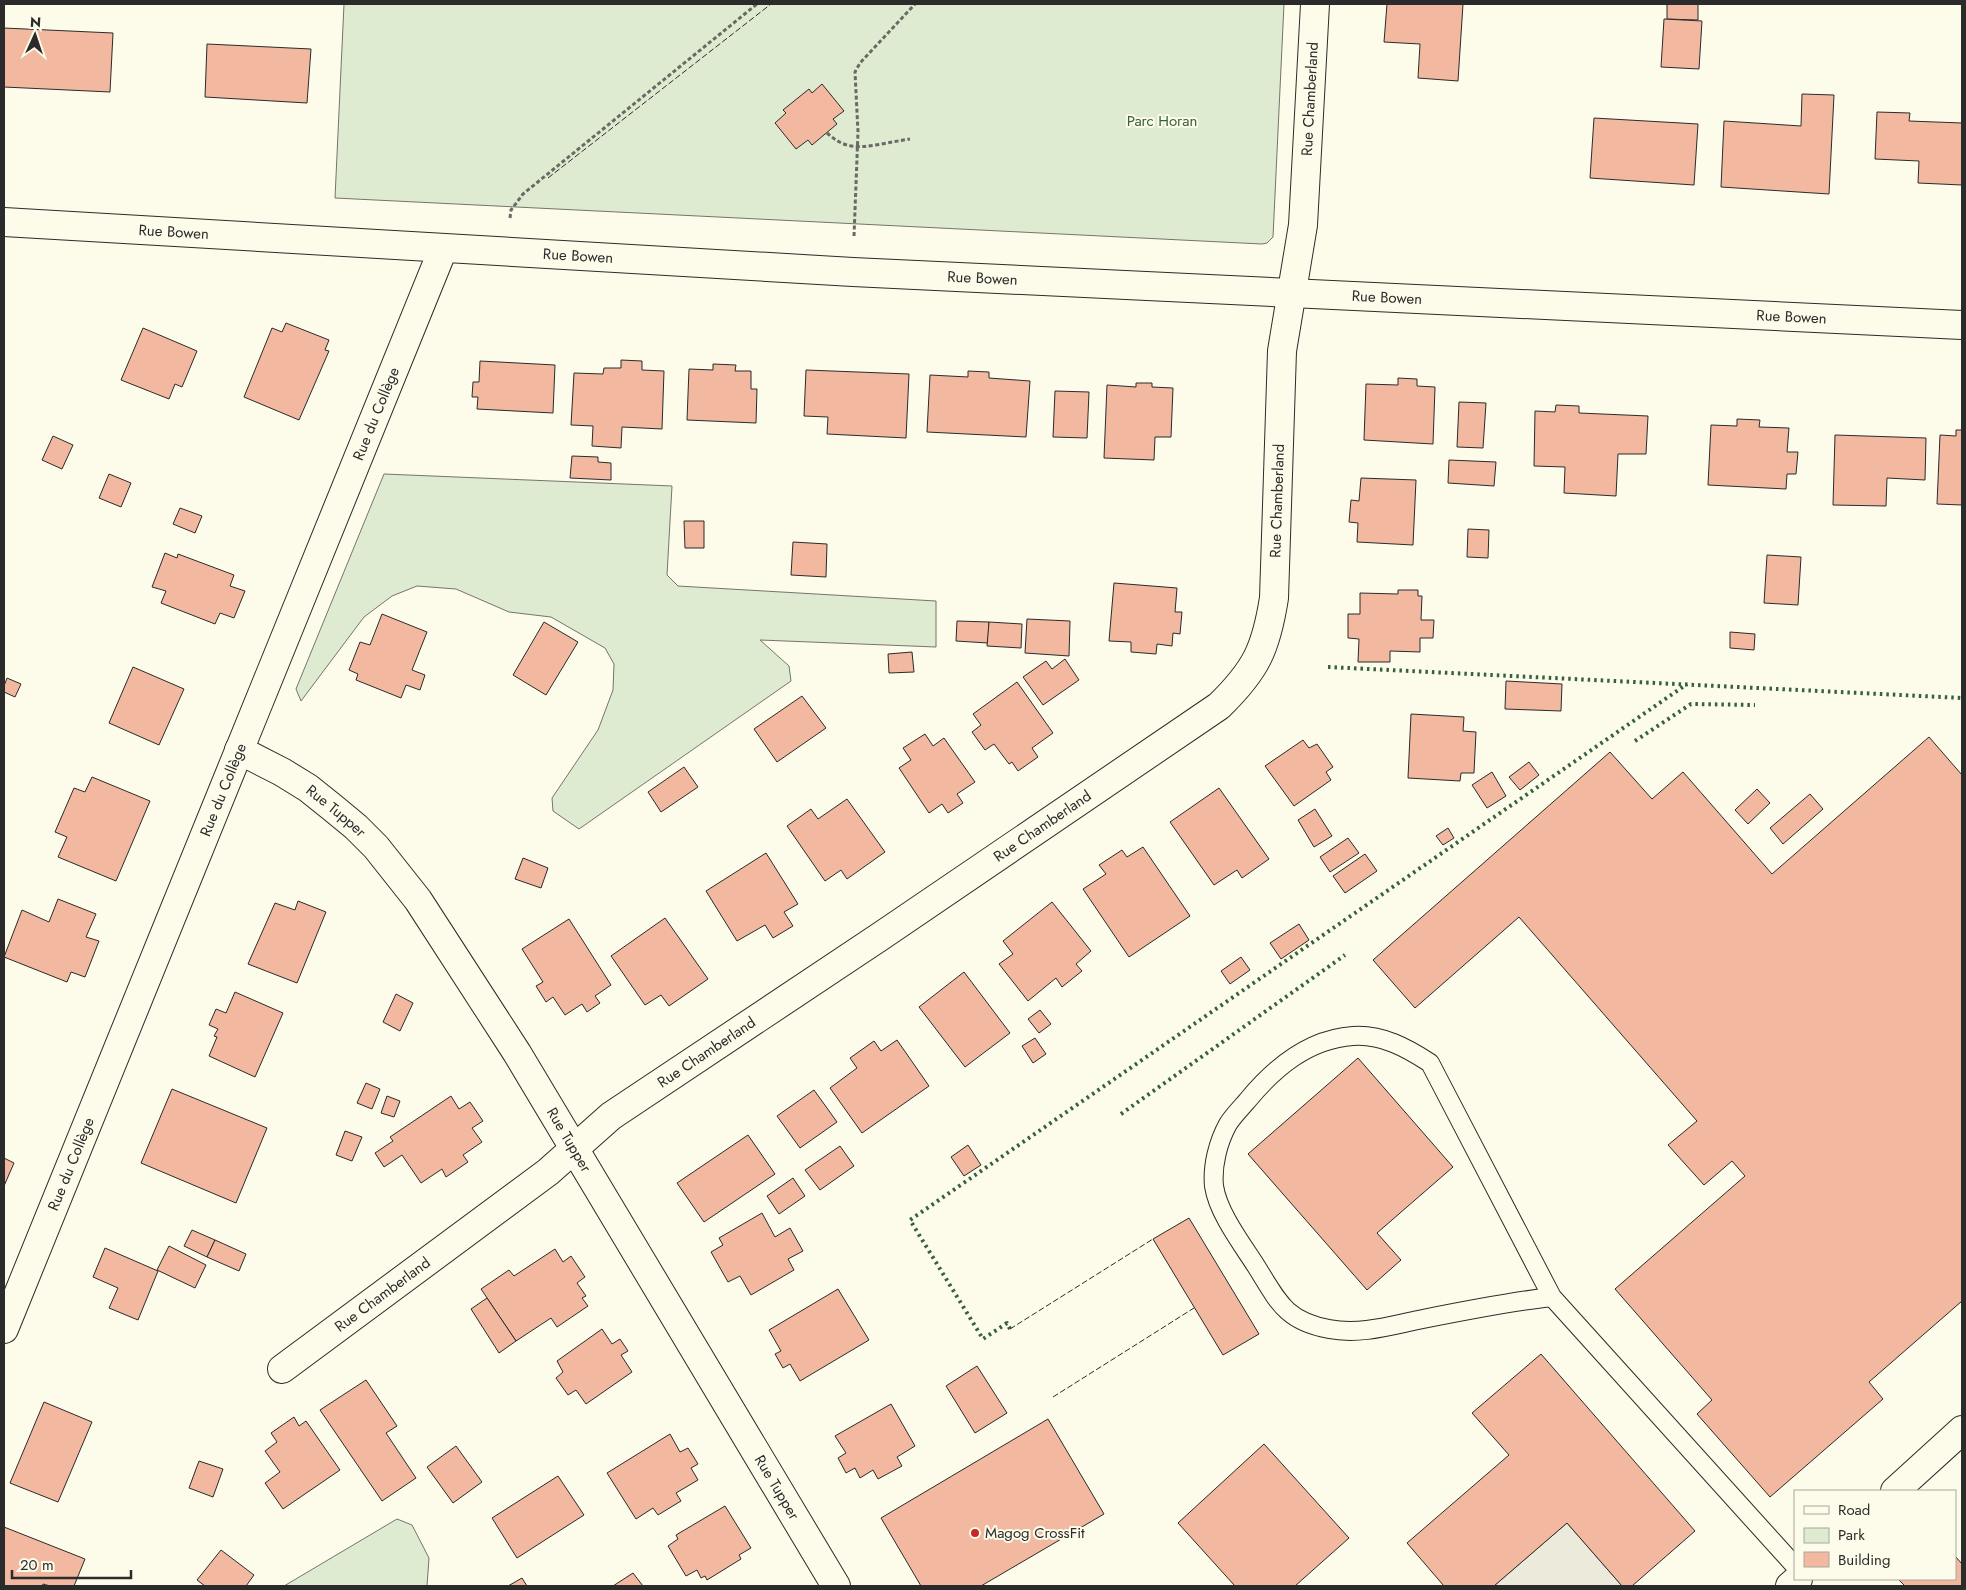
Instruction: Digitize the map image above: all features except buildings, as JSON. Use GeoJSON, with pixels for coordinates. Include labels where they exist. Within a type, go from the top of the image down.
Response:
{"type":"FeatureCollection","features":[{"type":"Feature","properties":{"kind":"street","name":"Rue Chamberland"},"geometry":{"type":"LineString","coordinates":[[282,1369],[548,1172],[611,1116],[881,936],[1219,706],[1241,684],[1258,658],[1269,629],[1274,598],[1282,351],[1303,225],[1314,4]]}},
{"type":"Feature","properties":{"kind":"street","name":"Rue Bowen"},"geometry":{"type":"LineString","coordinates":[[4,222],[853,272],[1962,325]]}},
{"type":"Feature","properties":{"kind":"street","name":"Rue du Collège"},"geometry":{"type":"LineString","coordinates":[[4,1329],[443,249]]}},
{"type":"Feature","properties":{"kind":"street","name":"Rue Tupper"},"geometry":{"type":"LineString","coordinates":[[239,750],[282,772],[308,788],[334,808],[356,827],[400,876],[418,900],[518,1054],[836,1586]]}},
{"type":"Feature","properties":{"kind":"street"},"geometry":{"type":"LineString","coordinates":[[1896,1490],[1962,1430]]}},
{"type":"Feature","properties":{"kind":"lane"},"geometry":{"type":"LineString","coordinates":[[1552,1297],[1505,1303],[1356,1332],[1330,1330],[1307,1324],[1292,1316],[1279,1303],[1230,1226],[1214,1187],[1214,1165],[1228,1124],[1264,1080],[1285,1062],[1306,1049],[1330,1041],[1353,1036],[1376,1037],[1405,1047],[1430,1062],[1552,1297],[1794,1565]]}},
{"type":"Feature","properties":{"kind":"path"},"geometry":{"type":"LineString","coordinates":[[505,252],[511,210],[523,194],[757,4]]}},
{"type":"Feature","properties":{"kind":"path"},"geometry":{"type":"LineString","coordinates":[[853,272],[857,147],[855,72],[860,63],[914,4]]}},
{"type":"Feature","properties":{"kind":"path"},"geometry":{"type":"LineString","coordinates":[[827,133],[847,146],[857,147],[910,139]]}},
{"type":"Feature","properties":{"kind":"green space","name":"Parc Horan"},"geometry":{"type":"Polygon","coordinates":[[[344,4],[1284,4],[1273,237],[1267,243],[1262,244],[335,198],[344,4]]]}},
{"type":"Feature","properties":{"kind":"green space"},"geometry":{"type":"Polygon","coordinates":[[[384,474],[672,486],[667,575],[678,586],[936,601],[936,647],[760,640],[789,666],[791,681],[579,829],[553,811],[552,798],[598,730],[613,690],[614,664],[605,648],[551,617],[509,612],[456,589],[417,586],[392,596],[364,617],[301,701],[296,689],[384,474]]]}},
{"type":"Feature","properties":{"kind":"green space"},"geometry":{"type":"Polygon","coordinates":[[[397,1519],[412,1525],[429,1558],[427,1586],[284,1586],[397,1519]]]}},
{"type":"Feature","properties":{"kind":"shaded area"},"geometry":{"type":"Polygon","coordinates":[[[1567,1523],[1622,1586],[1494,1586],[1567,1523]]]}},
{"type":"Feature","properties":{"kind":"hedge"},"geometry":{"type":"LineString","coordinates":[[1328,667],[1962,698]]}},
{"type":"Feature","properties":{"kind":"hedge"},"geometry":{"type":"LineString","coordinates":[[1010,1329],[1007,1323],[983,1339],[910,1220],[1687,684]]}},
{"type":"Feature","properties":{"kind":"hedge"},"geometry":{"type":"LineString","coordinates":[[1635,741],[1691,704],[1755,705]]}},
{"type":"Feature","properties":{"kind":"hedge"},"geometry":{"type":"LineString","coordinates":[[1121,1114],[1345,955]]}},
{"type":"Feature","properties":{"kind":"fence"},"geometry":{"type":"LineString","coordinates":[[548,178],[771,4]]}},
{"type":"Feature","properties":{"kind":"fence"},"geometry":{"type":"LineString","coordinates":[[1010,1329],[1153,1239]]}},
{"type":"Feature","properties":{"kind":"fence"},"geometry":{"type":"LineString","coordinates":[[1053,1397],[1194,1308]]}},
{"type":"Feature","properties":{"kind":"place","name":"Magog CrossFit"},"geometry":{"type":"Point","coordinates":[975,1533]}}]}
